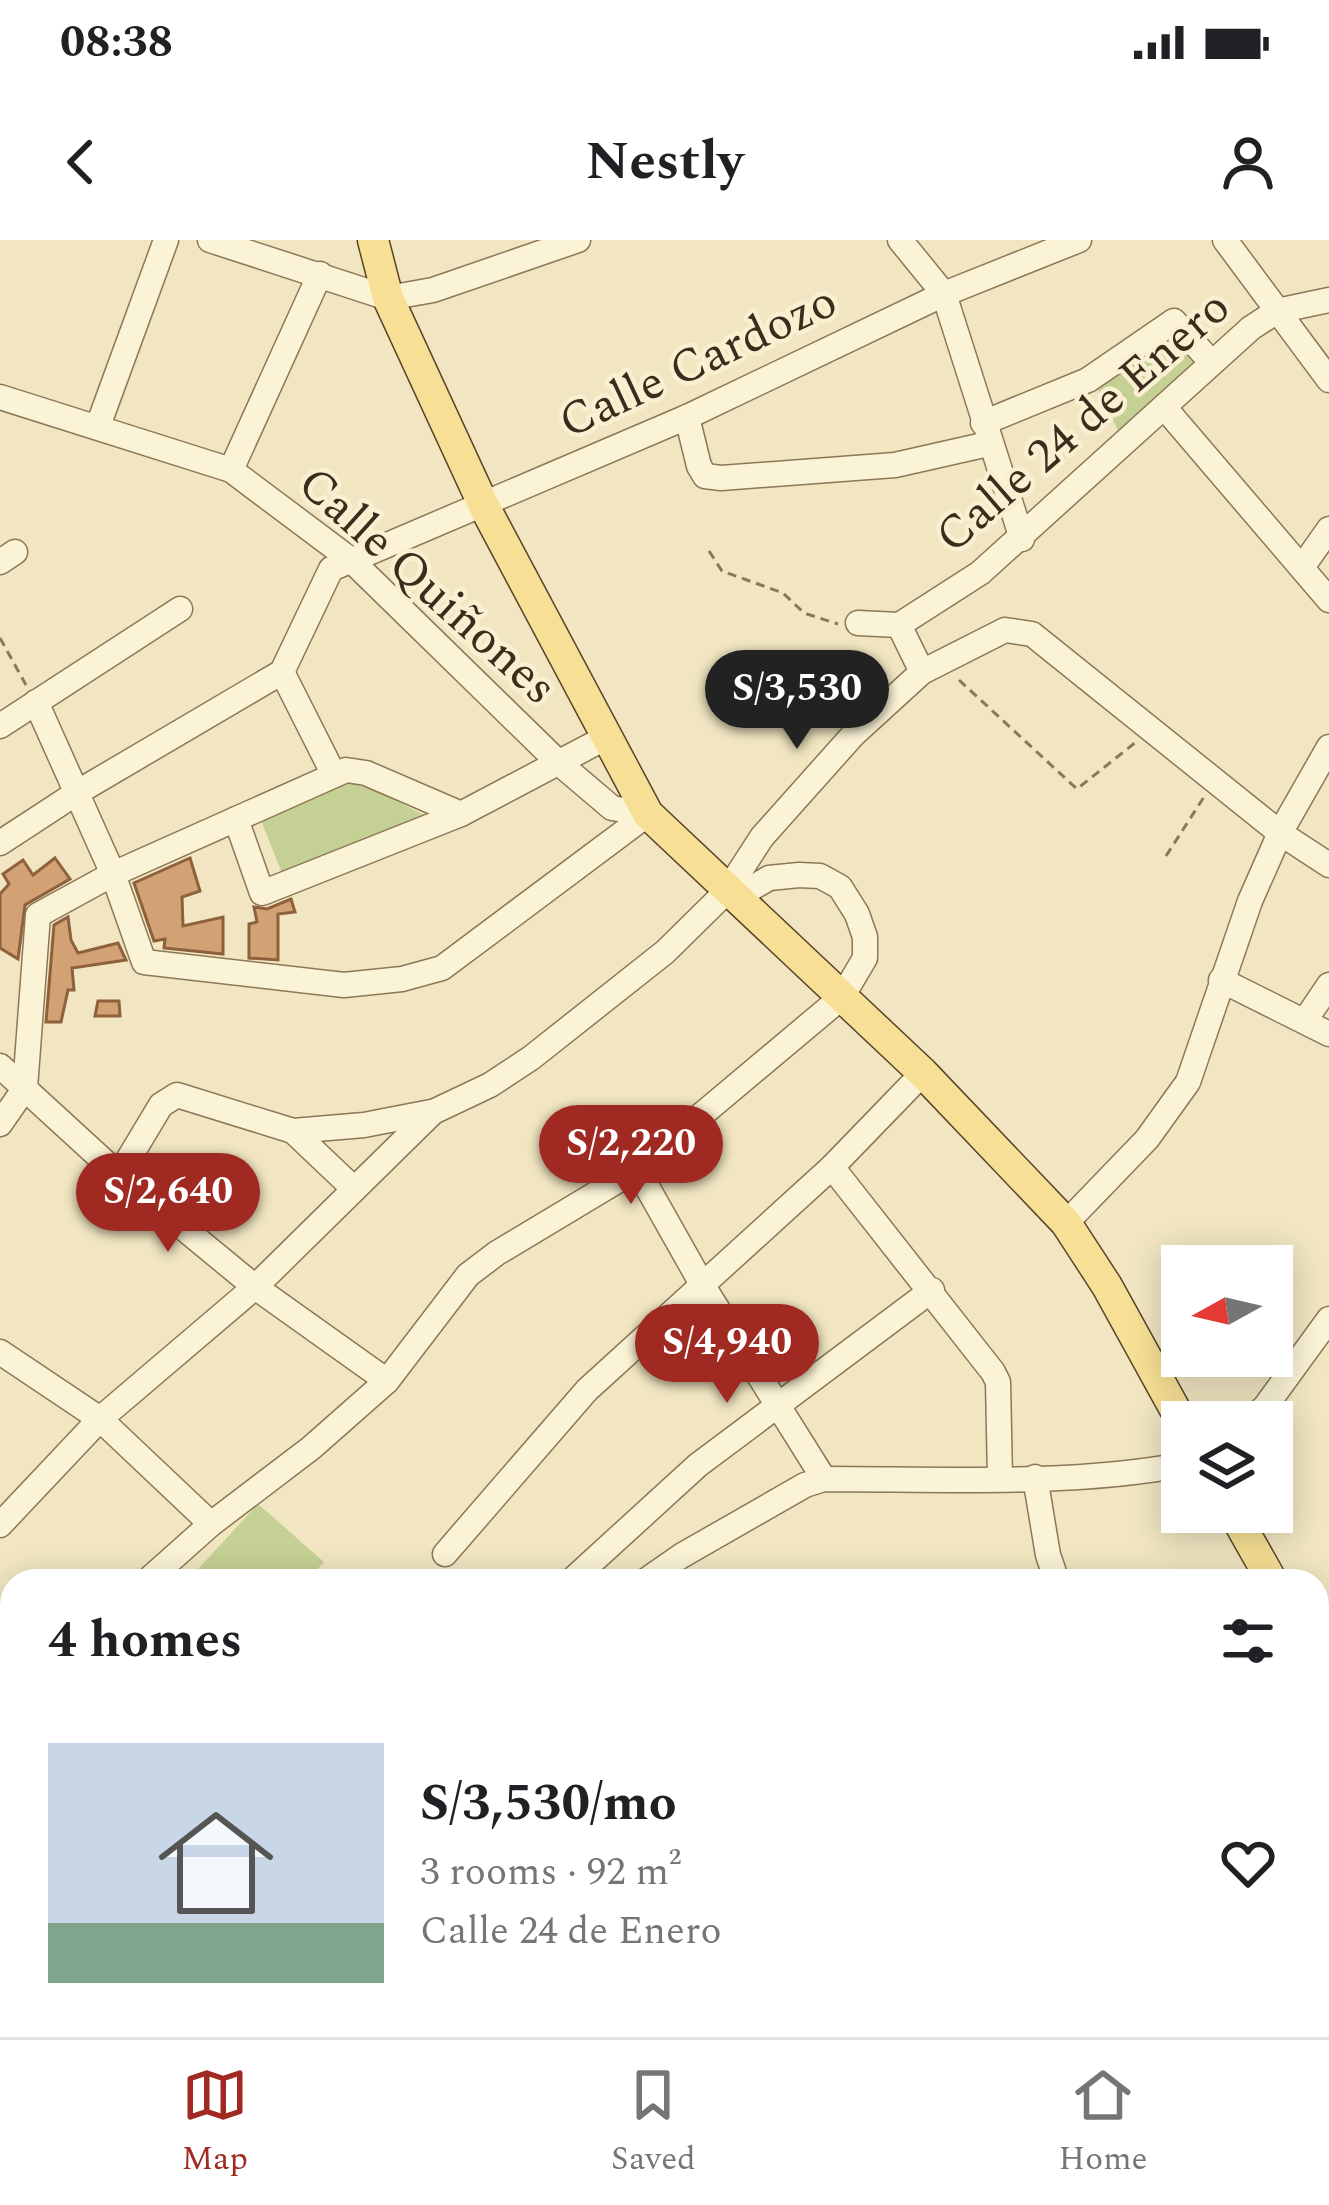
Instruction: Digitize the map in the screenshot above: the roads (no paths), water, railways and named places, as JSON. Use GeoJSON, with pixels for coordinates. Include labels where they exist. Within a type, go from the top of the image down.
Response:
{"type":"FeatureCollection","features":[{"type":"Feature","properties":{"kind":"main road"},"geometry":{"type":"LineString","coordinates":[[374,240],[388,298],[484,506],[648,814],[923,1073],[1066,1223],[1170,1401]]}},
{"type":"Feature","properties":{"kind":"main road"},"geometry":{"type":"LineString","coordinates":[[1245,1533],[1265,1569]]}},
{"type":"Feature","properties":{"kind":"street"},"geometry":{"type":"LineString","coordinates":[[98,426],[166,240]]}},
{"type":"Feature","properties":{"kind":"street"},"geometry":{"type":"LineString","coordinates":[[210,240],[388,298],[433,290],[578,240]]}},
{"type":"Feature","properties":{"kind":"street"},"geometry":{"type":"LineString","coordinates":[[900,240],[944,293],[1022,539]]}},
{"type":"Feature","properties":{"kind":"street","name":"Calle Cardozo"},"geometry":{"type":"LineString","coordinates":[[351,560],[687,417],[944,293],[1079,240]]}},
{"type":"Feature","properties":{"kind":"street"},"geometry":{"type":"LineString","coordinates":[[1225,240],[1329,380]]}},
{"type":"Feature","properties":{"kind":"street"},"geometry":{"type":"LineString","coordinates":[[231,470],[320,274]]}},
{"type":"Feature","properties":{"kind":"street","name":"Calle 24 de Enero"},"geometry":{"type":"LineString","coordinates":[[899,625],[938,603],[1022,539],[1250,328],[1277,310],[1329,300]]}},
{"type":"Feature","properties":{"kind":"street"},"geometry":{"type":"LineString","coordinates":[[687,417],[705,476],[895,465],[985,433],[1088,380],[1174,321],[1212,363]]}},
{"type":"Feature","properties":{"kind":"street","name":"Calle Quiñones"},"geometry":{"type":"LineString","coordinates":[[0,397],[231,470],[351,560],[559,763],[612,808],[648,814]]}},
{"type":"Feature","properties":{"kind":"street"},"geometry":{"type":"LineString","coordinates":[[1164,407],[1329,600]]}},
{"type":"Feature","properties":{"kind":"street"},"geometry":{"type":"LineString","coordinates":[[1304,566],[1329,529]]}},
{"type":"Feature","properties":{"kind":"street"},"geometry":{"type":"LineString","coordinates":[[0,843],[282,671],[331,569],[351,560]]}},
{"type":"Feature","properties":{"kind":"street"},"geometry":{"type":"LineString","coordinates":[[0,726],[180,609]]}},
{"type":"Feature","properties":{"kind":"street"},"geometry":{"type":"LineString","coordinates":[[858,623],[899,625],[932,668]]}},
{"type":"Feature","properties":{"kind":"street"},"geometry":{"type":"LineString","coordinates":[[731,894],[762,837],[853,735],[932,668],[1005,631],[1032,634],[1280,833],[1329,865]]}},
{"type":"Feature","properties":{"kind":"street"},"geometry":{"type":"LineString","coordinates":[[282,671],[334,775]]}},
{"type":"Feature","properties":{"kind":"street"},"geometry":{"type":"LineString","coordinates":[[36,703],[113,874],[144,962],[344,985],[402,979],[442,968],[648,814]]}},
{"type":"Feature","properties":{"kind":"street"},"geometry":{"type":"LineString","coordinates":[[236,819],[262,893],[460,814],[605,738]]}},
{"type":"Feature","properties":{"kind":"street"},"geometry":{"type":"LineString","coordinates":[[1066,1223],[1147,1139],[1188,1082],[1221,980],[1280,833],[1329,747]]}},
{"type":"Feature","properties":{"kind":"street"},"geometry":{"type":"LineString","coordinates":[[0,1124],[25,1088],[38,915],[113,874],[346,770],[366,773],[460,814]]}},
{"type":"Feature","properties":{"kind":"street"},"geometry":{"type":"LineString","coordinates":[[119,1175],[161,1105],[177,1095],[293,1131],[434,1112],[490,1085],[531,1058],[731,894],[769,878],[820,876],[840,887],[865,937],[865,958],[842,997],[637,1169],[497,1252],[468,1275],[387,1381],[160,1569]]}},
{"type":"Feature","properties":{"kind":"street"},"geometry":{"type":"LineString","coordinates":[[1221,980],[1329,1034]]}},
{"type":"Feature","properties":{"kind":"street"},"geometry":{"type":"LineString","coordinates":[[1306,1019],[1329,985]]}},
{"type":"Feature","properties":{"kind":"street"},"geometry":{"type":"LineString","coordinates":[[0,1066],[119,1175],[255,1288],[387,1381]]}},
{"type":"Feature","properties":{"kind":"street"},"geometry":{"type":"LineString","coordinates":[[445,1553],[587,1390],[832,1167],[923,1073]]}},
{"type":"Feature","properties":{"kind":"street"},"geometry":{"type":"LineString","coordinates":[[0,1525],[100,1419],[255,1288],[434,1112]]}},
{"type":"Feature","properties":{"kind":"street"},"geometry":{"type":"LineString","coordinates":[[293,1131],[353,1188]]}},
{"type":"Feature","properties":{"kind":"street"},"geometry":{"type":"LineString","coordinates":[[832,1167],[932,1290],[998,1382],[1000,1479]]}},
{"type":"Feature","properties":{"kind":"street"},"geometry":{"type":"LineString","coordinates":[[637,1169],[703,1286],[824,1479]]}},
{"type":"Feature","properties":{"kind":"street"},"geometry":{"type":"LineString","coordinates":[[584,1569],[698,1465],[932,1290]]}},
{"type":"Feature","properties":{"kind":"street"},"geometry":{"type":"LineString","coordinates":[[1269,1401],[1329,1318]]}},
{"type":"Feature","properties":{"kind":"street"},"geometry":{"type":"LineString","coordinates":[[0,1352],[100,1419],[211,1524]]}},
{"type":"Feature","properties":{"kind":"street"},"geometry":{"type":"LineString","coordinates":[[664,1569],[824,1479],[1120,1476],[1161,1469]]}},
{"type":"Feature","properties":{"kind":"street"},"geometry":{"type":"LineString","coordinates":[[1035,1477],[1053,1569]]}}]}
